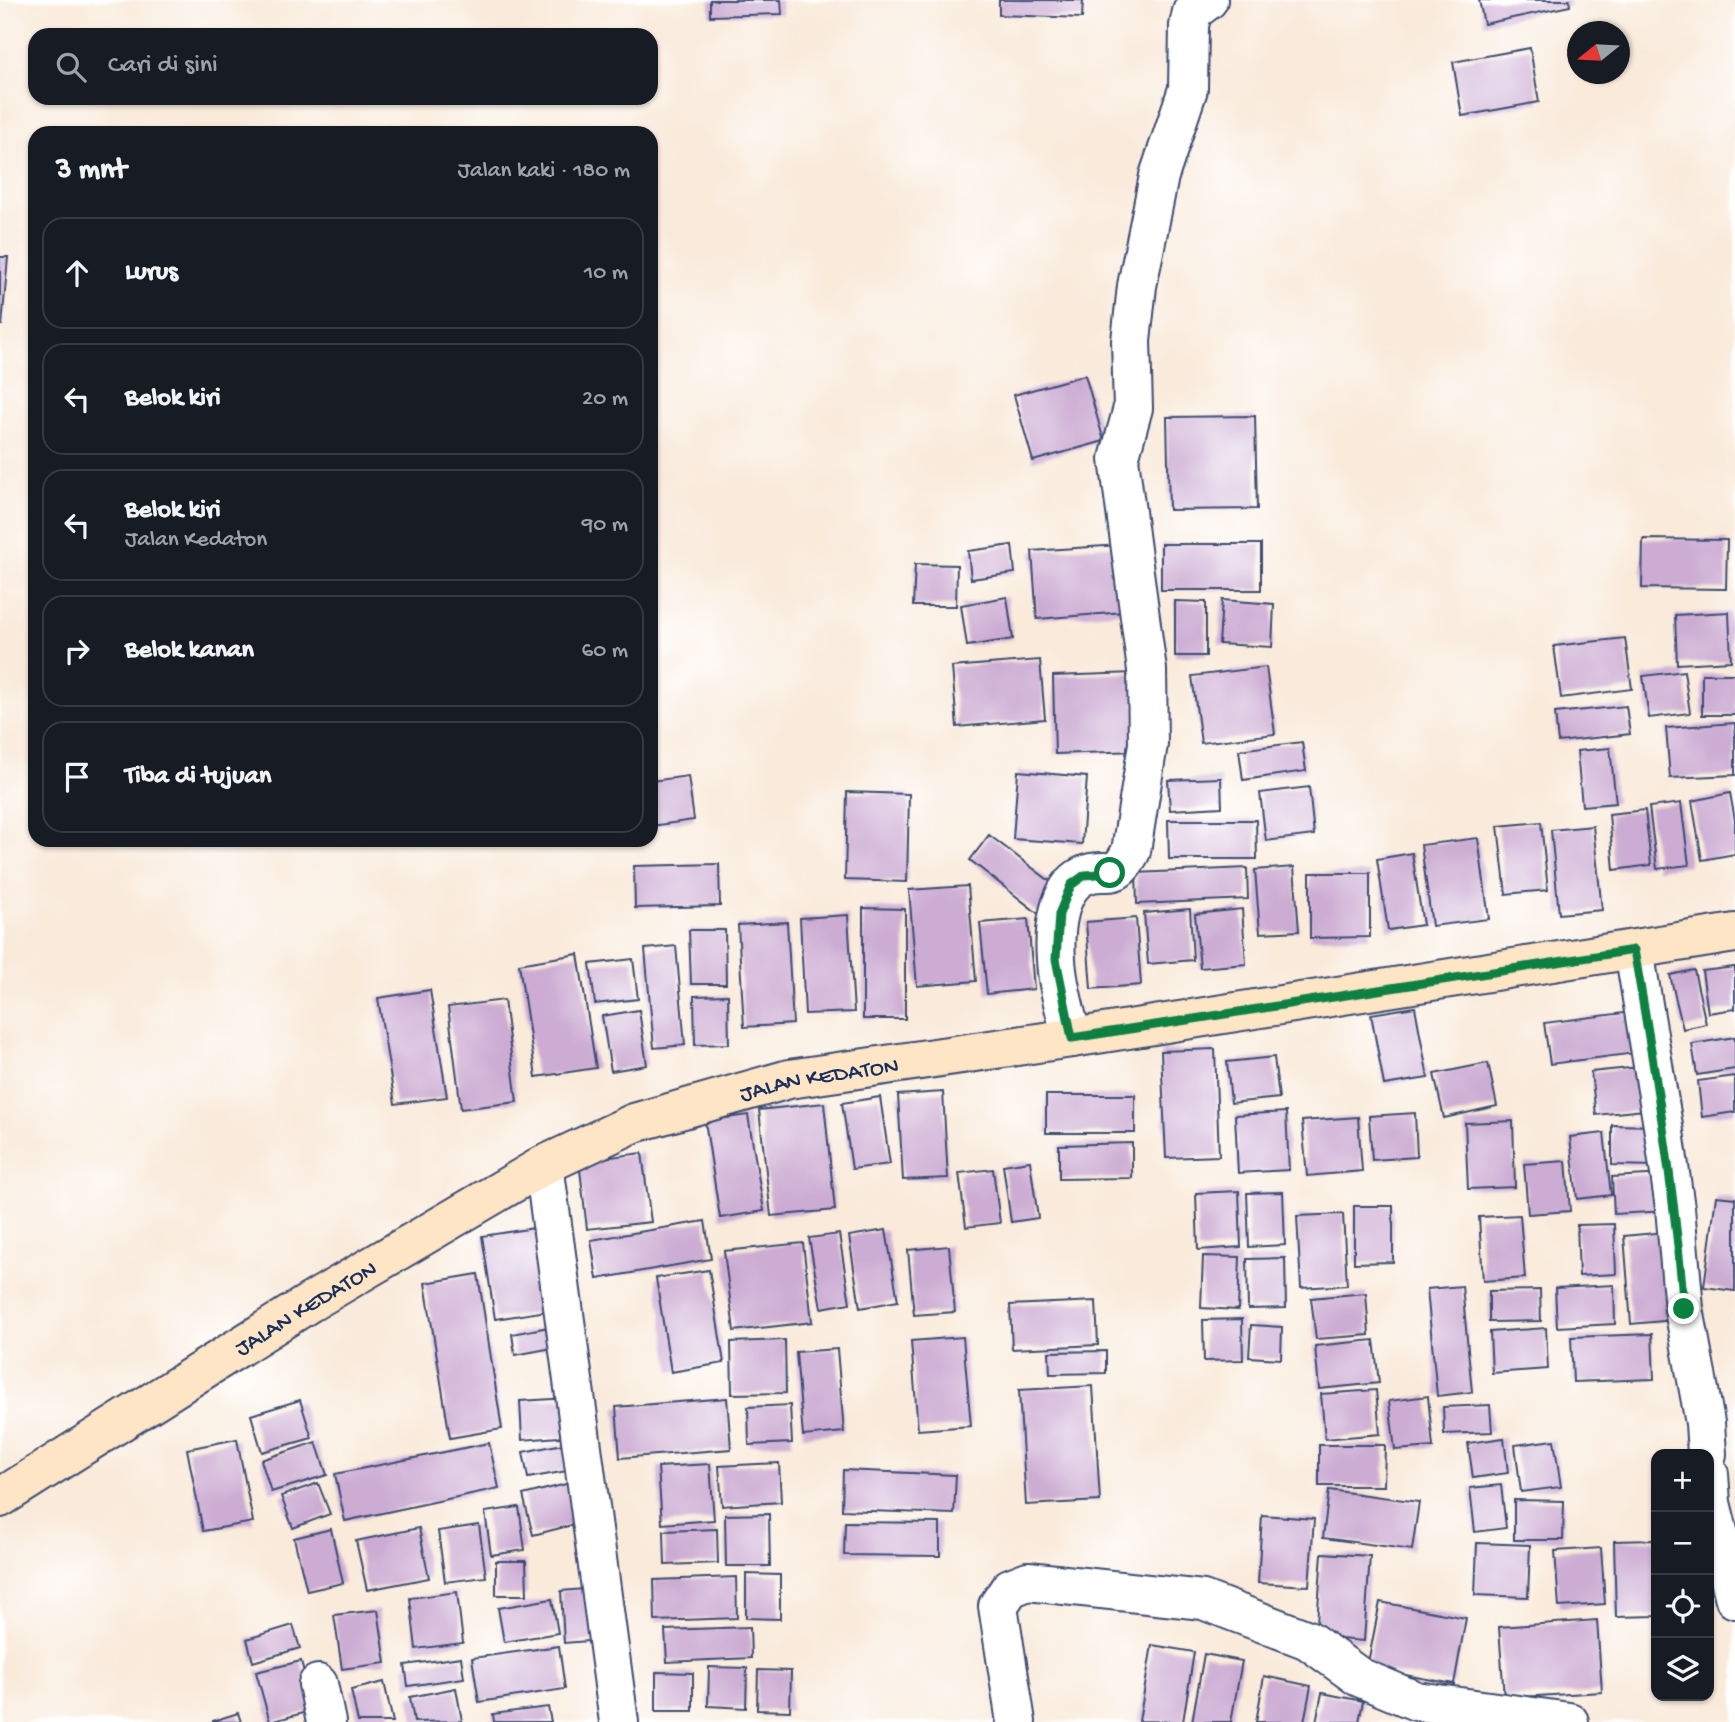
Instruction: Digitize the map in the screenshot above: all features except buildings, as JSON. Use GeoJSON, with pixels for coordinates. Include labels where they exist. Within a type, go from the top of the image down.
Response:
{"type":"FeatureCollection","features":[{"type":"Feature","properties":{"kind":"street"},"geometry":{"type":"LineString","coordinates":[[1072,1038],[1056,959],[1059,914],[1071,885],[1085,875],[1110,873],[1124,866],[1131,850],[1148,744],[1146,670],[1119,459],[1133,408],[1131,341],[1140,272],[1159,176],[1188,89],[1189,26],[1192,12],[1208,0]]}},
{"type":"Feature","properties":{"kind":"street","name":"JALAN KEDATON"},"geometry":{"type":"LineString","coordinates":[[0,1498],[309,1303],[544,1165],[634,1123],[789,1079],[1072,1038],[1735,933]]}},
{"type":"Feature","properties":{"kind":"street"},"geometry":{"type":"LineString","coordinates":[[1634,950],[1664,1132],[1675,1208],[1684,1309],[1705,1423],[1707,1449]]}},
{"type":"Feature","properties":{"kind":"street"},"geometry":{"type":"LineString","coordinates":[[544,1165],[619,1722]]}},
{"type":"Feature","properties":{"kind":"street"},"geometry":{"type":"LineString","coordinates":[[1713,1512],[1735,1599]]}},
{"type":"Feature","properties":{"kind":"street"},"geometry":{"type":"LineString","coordinates":[[1016,1722],[998,1606],[1010,1588],[1028,1581],[1203,1600],[1308,1640],[1359,1677],[1416,1701],[1493,1717],[1569,1722]]}},
{"type":"Feature","properties":{"kind":"street"},"geometry":{"type":"LineString","coordinates":[[318,1685],[326,1722]]}},
{"type":"Feature","properties":{"kind":"route"},"geometry":{"type":"LineString","coordinates":[[1110,873],[1085,875],[1071,885],[1059,914],[1056,959],[1072,1038],[1634,950],[1675,1208],[1684,1309]]}}]}
